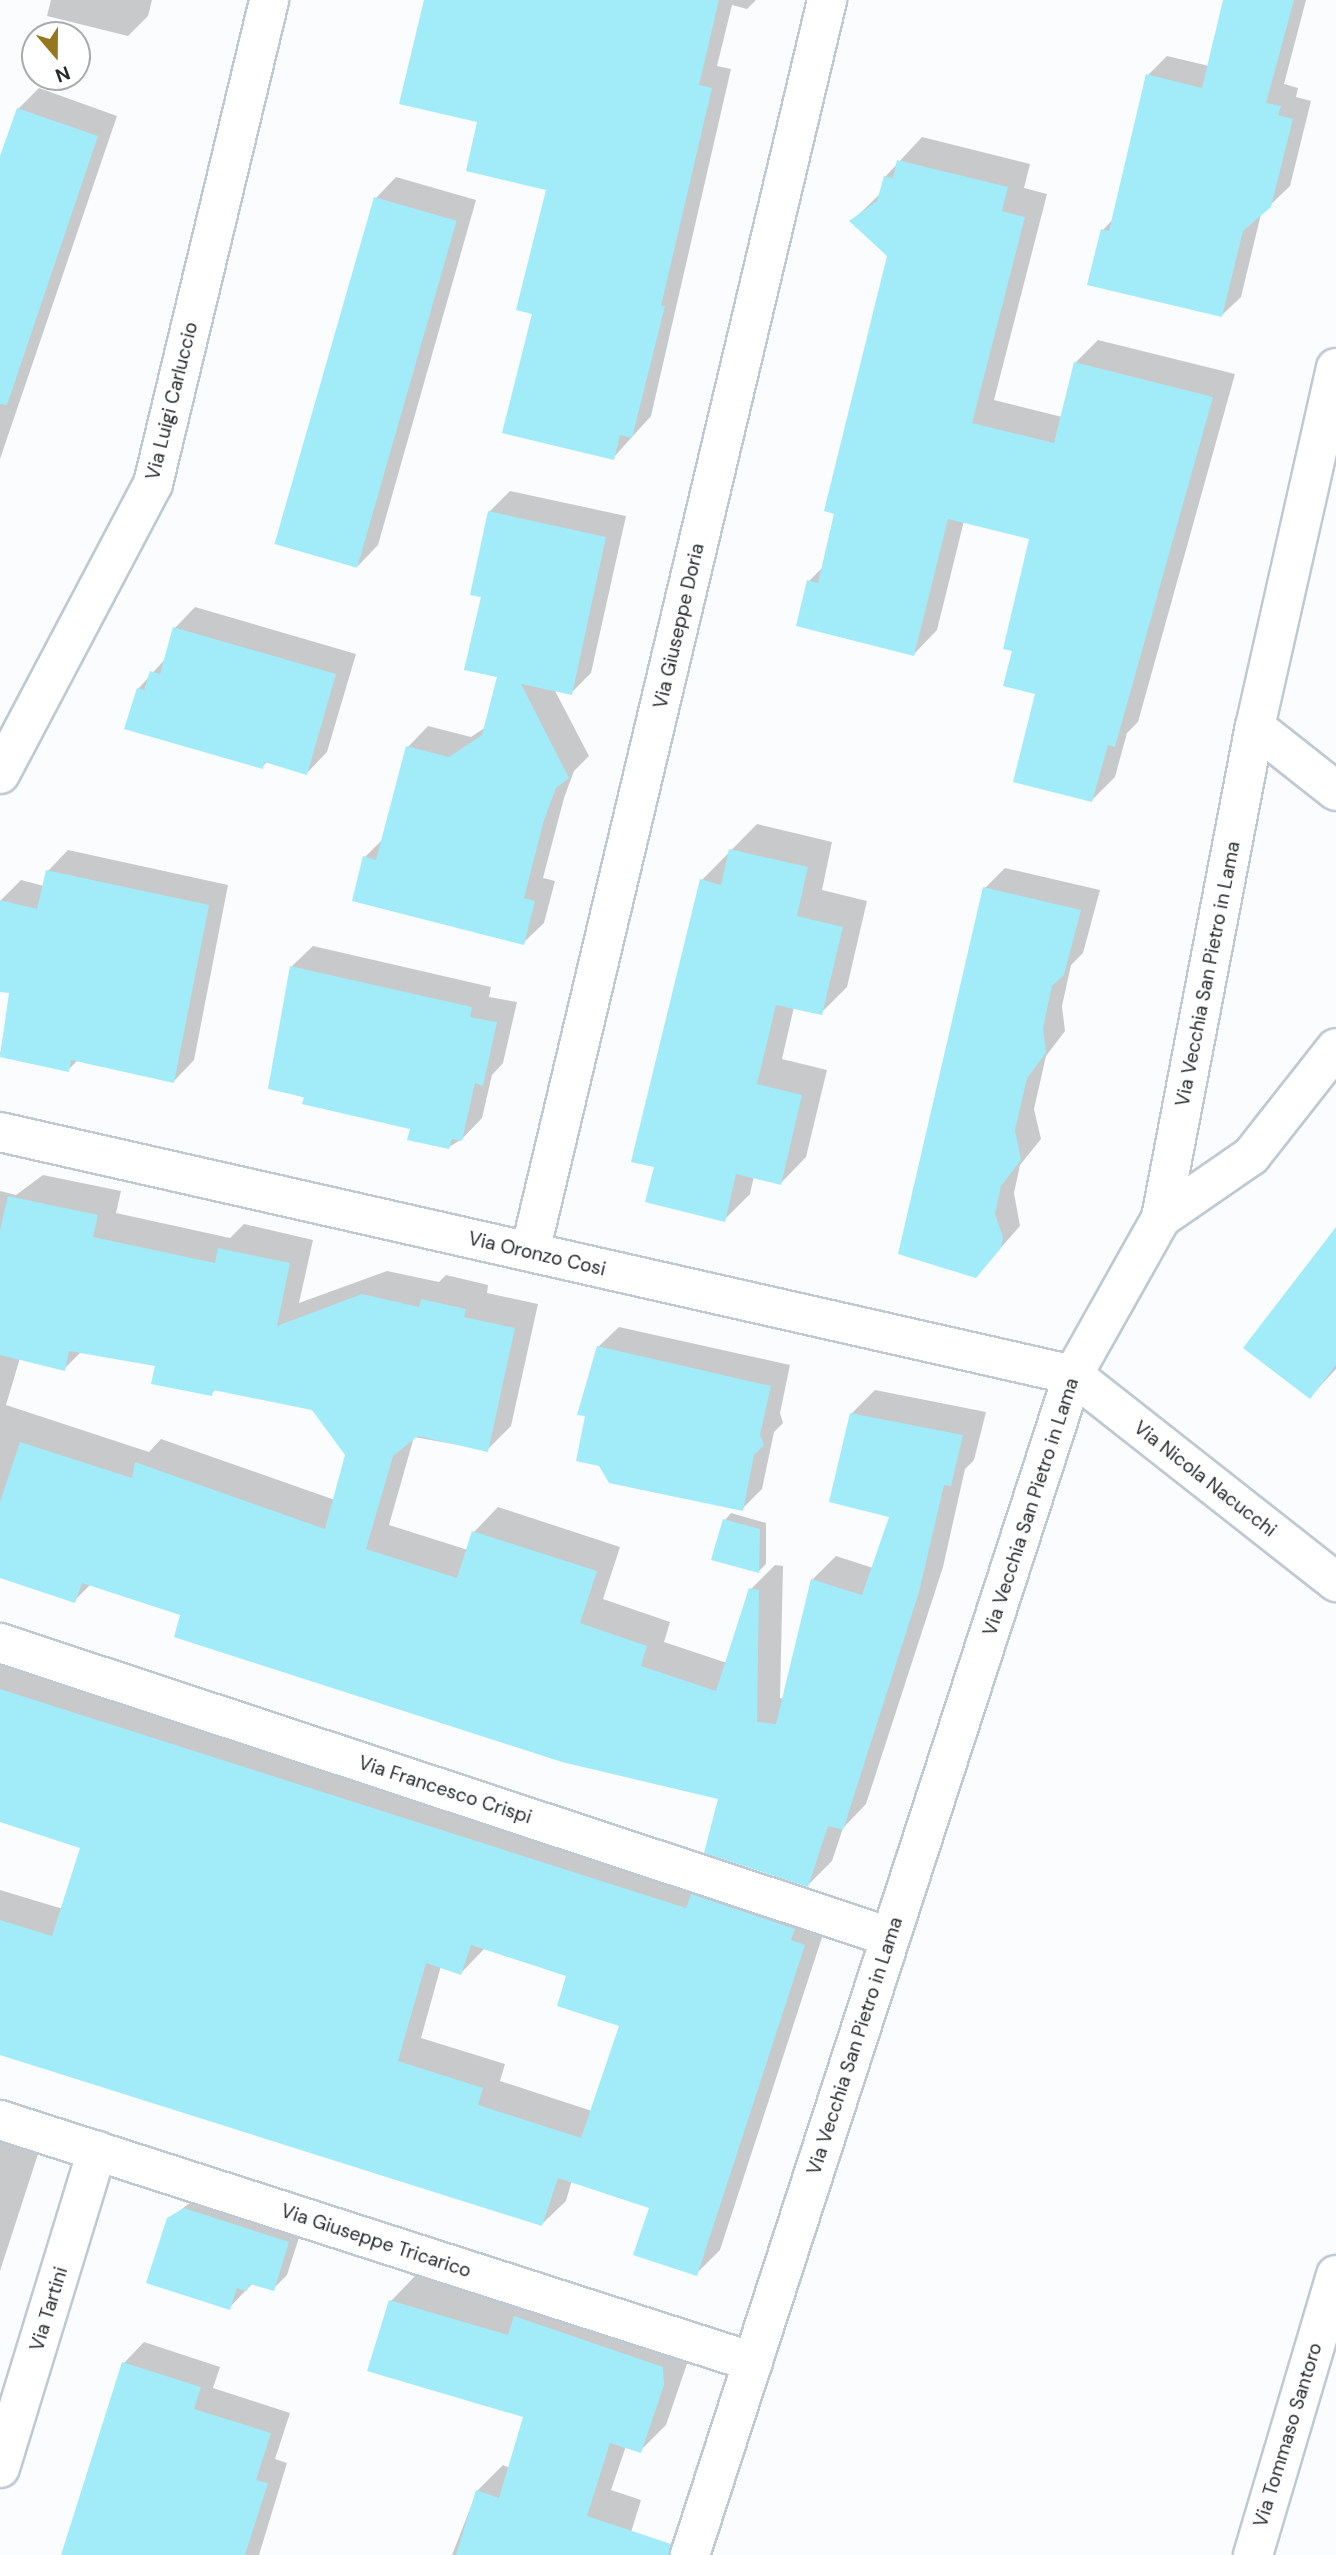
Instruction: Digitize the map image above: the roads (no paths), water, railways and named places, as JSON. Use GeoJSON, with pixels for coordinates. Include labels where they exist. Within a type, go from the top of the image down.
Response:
{"type":"FeatureCollection","features":[{"type":"Feature","properties":{"kind":"street","name":"Via Luigi Carluccio"},"geometry":{"type":"LineString","coordinates":[[0,774],[153,484],[269,0]]}},
{"type":"Feature","properties":{"kind":"street","name":"Via Giuseppe Doria"},"geometry":{"type":"LineString","coordinates":[[530,1252],[827,0]]}},
{"type":"Feature","properties":{"kind":"street","name":"Via Vecchia San Pietro in Lama"},"geometry":{"type":"LineString","coordinates":[[690,2555],[1073,1375],[1161,1218],[1255,727],[1336,368]]}},
{"type":"Feature","properties":{"kind":"street"},"geometry":{"type":"LineString","coordinates":[[1309,489],[1336,456]]}},
{"type":"Feature","properties":{"kind":"street"},"geometry":{"type":"LineString","coordinates":[[1255,727],[1336,791]]}},
{"type":"Feature","properties":{"kind":"street"},"geometry":{"type":"LineString","coordinates":[[1161,1218],[1251,1156],[1336,1048]]}},
{"type":"Feature","properties":{"kind":"street","name":"Via Oronzo Cosi"},"geometry":{"type":"LineString","coordinates":[[0,1132],[1073,1375]]}},
{"type":"Feature","properties":{"kind":"street","name":"Via Nicola Nacucchi"},"geometry":{"type":"LineString","coordinates":[[1073,1375],[1336,1582]]}},
{"type":"Feature","properties":{"kind":"street","name":"Via Francesco Crispi"},"geometry":{"type":"LineString","coordinates":[[0,1643],[890,1937]]}},
{"type":"Feature","properties":{"kind":"street","name":"Via Giuseppe Tricarico"},"geometry":{"type":"LineString","coordinates":[[0,2120],[753,2362]]}},
{"type":"Feature","properties":{"kind":"street","name":"Via Tartini"},"geometry":{"type":"LineString","coordinates":[[0,2468],[97,2151]]}},
{"type":"Feature","properties":{"kind":"street","name":"Via Tommaso Santoro"},"geometry":{"type":"LineString","coordinates":[[1253,2555],[1336,2275]]}}]}
